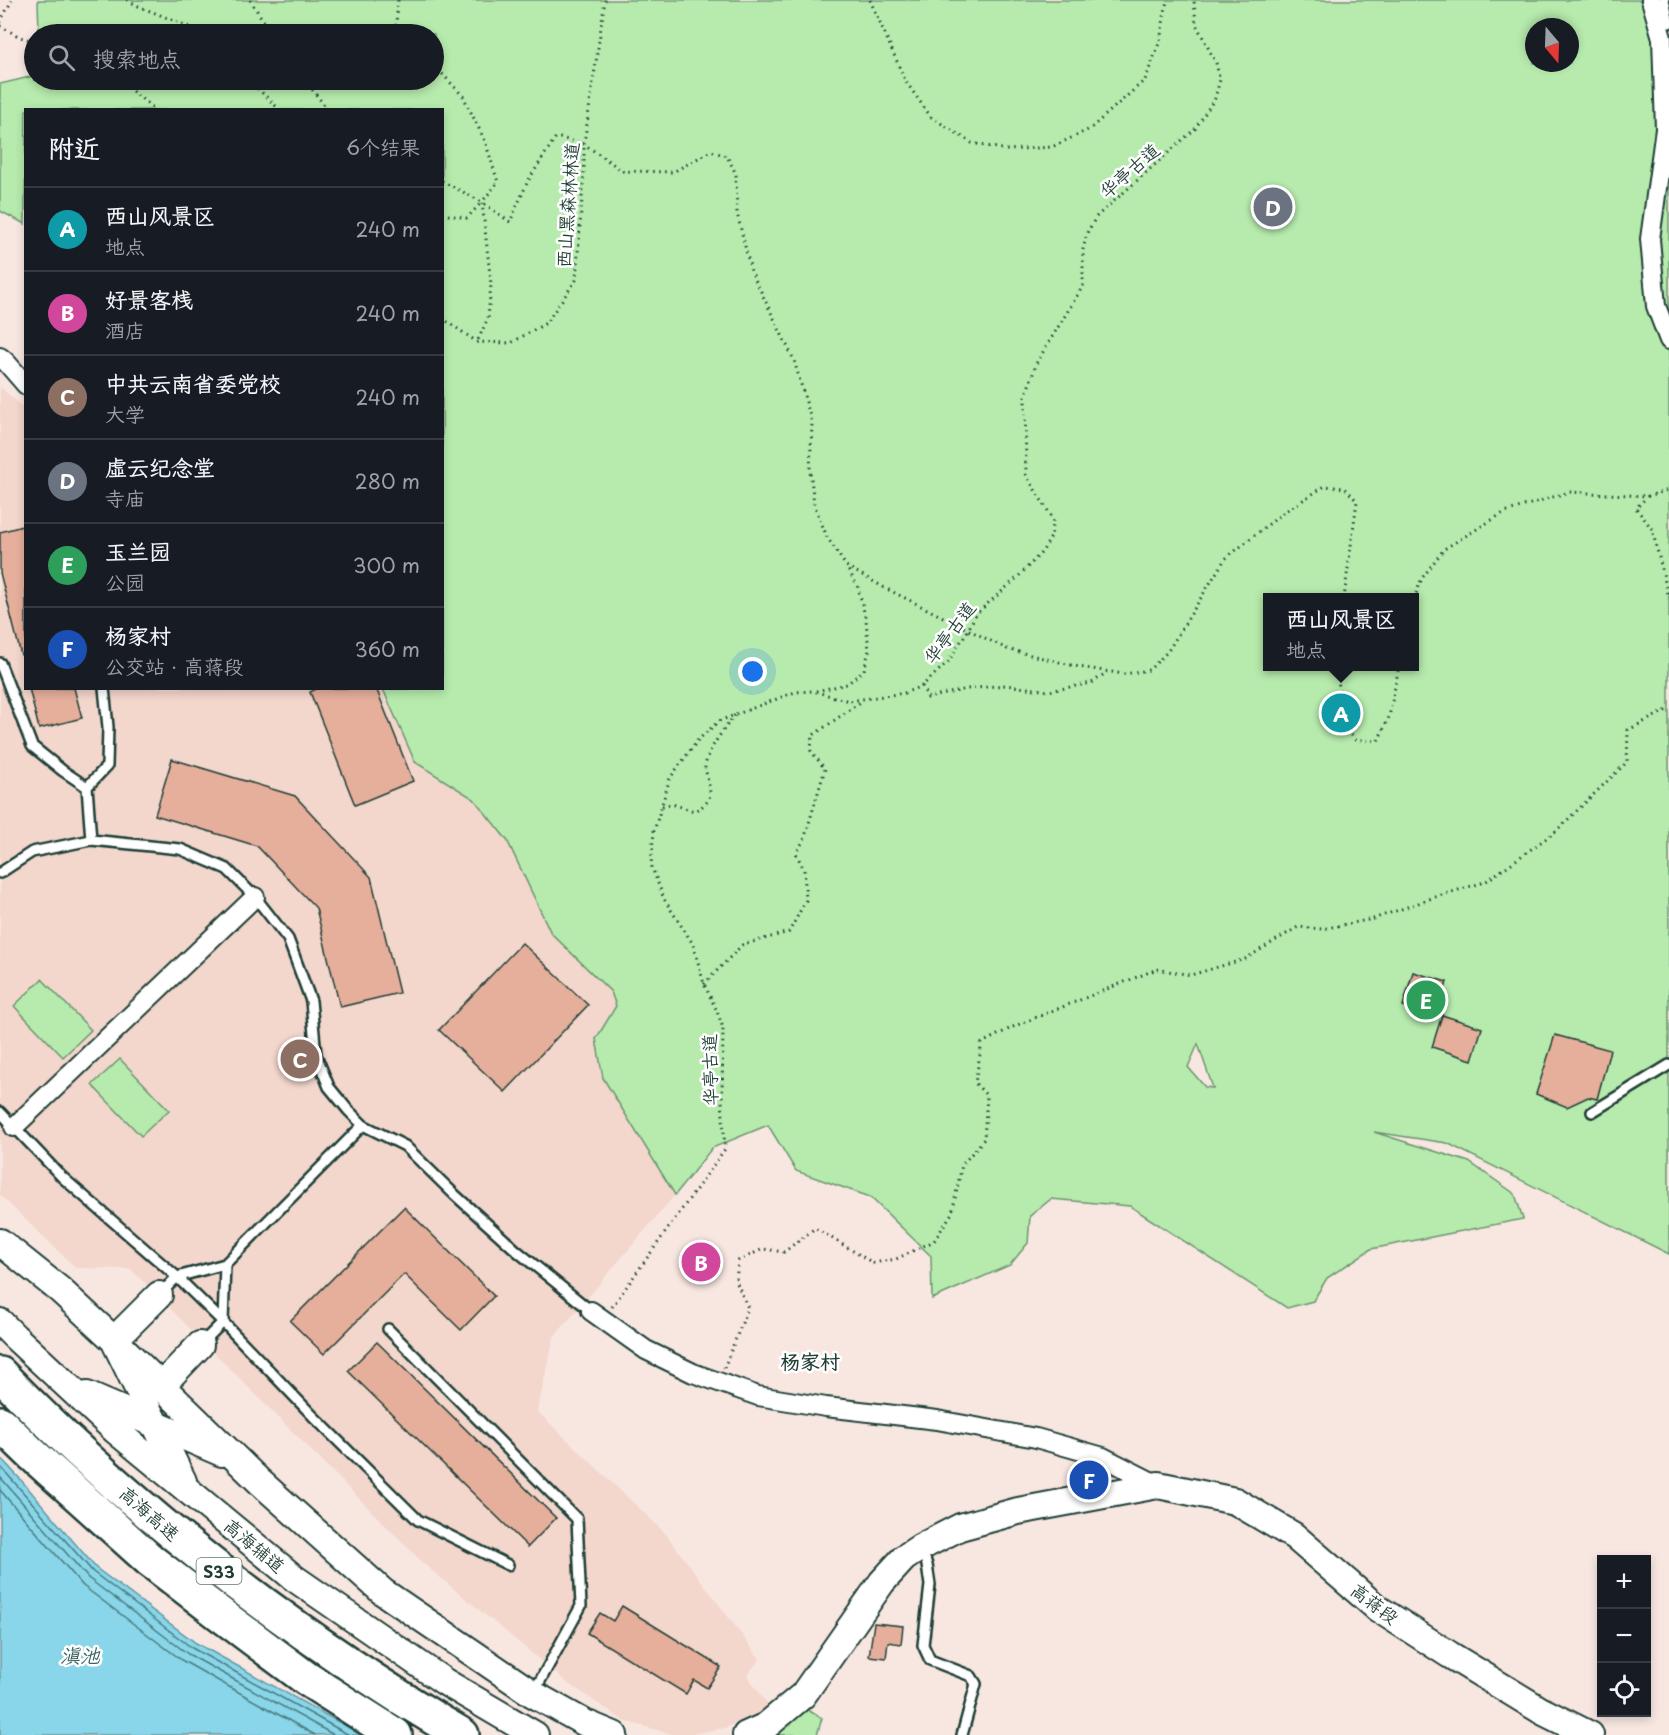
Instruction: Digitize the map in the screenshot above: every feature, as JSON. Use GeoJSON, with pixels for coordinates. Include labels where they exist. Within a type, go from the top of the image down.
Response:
{"type":"FeatureCollection","features":[{"type":"Feature","properties":{"kind":"highway","name":"高海高速"},"geometry":{"type":"LineString","coordinates":[[0,1374],[56,1430],[181,1542],[327,1651],[462,1735]]}},
{"type":"Feature","properties":{"kind":"highway","name":"高海高速"},"geometry":{"type":"LineString","coordinates":[[0,1423],[151,1561],[308,1679],[395,1735]]}},
{"type":"Feature","properties":{"kind":"main road"},"geometry":{"type":"LineString","coordinates":[[0,1242],[60,1290],[236,1459],[383,1592],[532,1694],[585,1723],[614,1735]]}},
{"type":"Feature","properties":{"kind":"main road"},"geometry":{"type":"LineString","coordinates":[[114,1340],[159,1295]]}},
{"type":"Feature","properties":{"kind":"main road","name":"高海辅道"},"geometry":{"type":"LineString","coordinates":[[0,1322],[116,1431],[294,1578],[445,1682],[536,1735]]}},
{"type":"Feature","properties":{"kind":"main road"},"geometry":{"type":"LineString","coordinates":[[114,1340],[187,1489]]}},
{"type":"Feature","properties":{"kind":"main road"},"geometry":{"type":"LineString","coordinates":[[161,1386],[200,1345]]}},
{"type":"Feature","properties":{"kind":"main road"},"geometry":{"type":"LineString","coordinates":[[69,1387],[236,1459]]}},
{"type":"Feature","properties":{"kind":"main road"},"geometry":{"type":"LineString","coordinates":[[746,1735],[766,1726],[803,1695],[882,1582],[904,1558],[921,1546],[960,1527],[1018,1511],[1158,1485]]}},
{"type":"Feature","properties":{"kind":"main road","name":"高蒋段"},"geometry":{"type":"LineString","coordinates":[[1158,1485],[1235,1501],[1294,1536],[1386,1614],[1542,1711],[1590,1735]]}},
{"type":"Feature","properties":{"kind":"street"},"geometry":{"type":"LineString","coordinates":[[1651,0],[1662,38],[1665,129],[1650,239],[1656,306],[1669,340]]}},
{"type":"Feature","properties":{"kind":"street"},"geometry":{"type":"LineString","coordinates":[[0,357],[24,383]]}},
{"type":"Feature","properties":{"kind":"street"},"geometry":{"type":"LineString","coordinates":[[14,1127],[255,897]]}},
{"type":"Feature","properties":{"kind":"street"},"geometry":{"type":"LineString","coordinates":[[597,1316],[646,1350],[693,1373],[758,1395],[826,1407],[937,1420],[1036,1438],[1103,1457],[1158,1485]]}},
{"type":"Feature","properties":{"kind":"lane"},"geometry":{"type":"LineString","coordinates":[[1664,0],[1669,23]]}},
{"type":"Feature","properties":{"kind":"lane"},"geometry":{"type":"LineString","coordinates":[[0,663],[32,746],[87,787]]}},
{"type":"Feature","properties":{"kind":"lane"},"geometry":{"type":"LineString","coordinates":[[91,840],[87,787],[107,766],[108,727],[104,690]]}},
{"type":"Feature","properties":{"kind":"lane"},"geometry":{"type":"LineString","coordinates":[[0,873],[32,852],[91,840],[180,849],[227,869],[255,897],[288,939],[311,1001],[316,1055],[329,1088],[363,1125],[405,1146],[508,1243],[597,1316]]}},
{"type":"Feature","properties":{"kind":"lane"},"geometry":{"type":"LineString","coordinates":[[1592,1112],[1669,1065]]}},
{"type":"Feature","properties":{"kind":"lane"},"geometry":{"type":"LineString","coordinates":[[0,1112],[62,1177],[177,1277],[418,1520],[508,1565]]}},
{"type":"Feature","properties":{"kind":"lane"},"geometry":{"type":"LineString","coordinates":[[159,1295],[177,1277],[225,1264],[363,1125]]}},
{"type":"Feature","properties":{"kind":"lane"},"geometry":{"type":"LineString","coordinates":[[200,1345],[223,1322],[225,1264]]}},
{"type":"Feature","properties":{"kind":"lane"},"geometry":{"type":"LineString","coordinates":[[388,1329],[577,1519],[581,1606],[532,1694]]}},
{"type":"Feature","properties":{"kind":"lane"},"geometry":{"type":"LineString","coordinates":[[921,1546],[930,1585],[923,1645],[930,1660],[971,1676],[976,1684],[962,1735]]}},
{"type":"Feature","properties":{"kind":"path"},"geometry":{"type":"LineString","coordinates":[[12,0],[0,24],[24,38]]}},
{"type":"Feature","properties":{"kind":"path"},"geometry":{"type":"LineString","coordinates":[[127,0],[181,24]]}},
{"type":"Feature","properties":{"kind":"path"},"geometry":{"type":"LineString","coordinates":[[250,0],[266,24]]}},
{"type":"Feature","properties":{"kind":"path"},"geometry":{"type":"LineString","coordinates":[[396,24],[398,0]]}},
{"type":"Feature","properties":{"kind":"path","name":"西山黑森林林道"},"geometry":{"type":"LineString","coordinates":[[477,342],[511,343],[546,323],[576,280],[584,144],[605,0]]}},
{"type":"Feature","properties":{"kind":"path"},"geometry":{"type":"LineString","coordinates":[[870,0],[906,82],[931,117],[972,143],[1007,150],[1052,147],[1090,129],[1145,80],[1160,41],[1167,0]]}},
{"type":"Feature","properties":{"kind":"path","name":"华亭古道"},"geometry":{"type":"LineString","coordinates":[[597,1316],[725,1149],[722,1100],[723,1028],[704,984],[693,944],[664,899],[651,866],[654,831],[670,778],[698,740],[719,721],[795,692],[813,691],[849,701],[904,693],[922,686],[948,662],[969,630],[976,614],[1017,578],[1042,552],[1051,537],[1053,519],[1026,475],[1025,397],[1036,362],[1083,286],[1083,250],[1087,233],[1096,217],[1195,129],[1215,98],[1220,80],[1216,63],[1196,24],[1194,0]]}},
{"type":"Feature","properties":{"kind":"path"},"geometry":{"type":"LineString","coordinates":[[444,76],[463,96],[485,141],[498,182],[467,218],[444,214]]}},
{"type":"Feature","properties":{"kind":"path"},"geometry":{"type":"LineString","coordinates":[[131,90],[153,108]]}},
{"type":"Feature","properties":{"kind":"path"},"geometry":{"type":"LineString","coordinates":[[259,90],[278,108]]}},
{"type":"Feature","properties":{"kind":"path"},"geometry":{"type":"LineString","coordinates":[[313,90],[326,108]]}},
{"type":"Feature","properties":{"kind":"path"},"geometry":{"type":"LineString","coordinates":[[444,182],[482,202],[510,222],[528,181],[556,137],[584,144],[623,171],[673,172],[711,151],[727,156],[736,174],[737,213],[752,271],[795,360],[812,423],[810,470],[814,504],[827,537],[858,587],[866,620],[869,651],[864,670],[847,684],[813,691]]}},
{"type":"Feature","properties":{"kind":"path"},"geometry":{"type":"LineString","coordinates":[[444,319],[477,342],[488,318],[491,284],[482,202]]}},
{"type":"Feature","properties":{"kind":"path"},"geometry":{"type":"LineString","coordinates":[[846,566],[1007,649],[1079,667],[1124,674],[1149,670],[1168,651],[1225,559],[1284,512],[1325,486],[1345,488],[1357,501],[1345,593]]}},
{"type":"Feature","properties":{"kind":"path"},"geometry":{"type":"LineString","coordinates":[[1416,593],[1422,578],[1444,549],[1505,512],[1569,492],[1648,496],[1669,489]]}},
{"type":"Feature","properties":{"kind":"path"},"geometry":{"type":"LineString","coordinates":[[1648,496],[1636,508],[1652,529],[1669,598]]}},
{"type":"Feature","properties":{"kind":"path"},"geometry":{"type":"LineString","coordinates":[[922,686],[928,698],[967,689],[1005,685],[1049,691],[1092,683],[1107,671]]}},
{"type":"Feature","properties":{"kind":"path"},"geometry":{"type":"LineString","coordinates":[[1337,671],[1342,722],[1355,740],[1378,741],[1389,717],[1398,671]]}},
{"type":"Feature","properties":{"kind":"path"},"geometry":{"type":"LineString","coordinates":[[704,984],[742,945],[789,932],[806,900],[804,870],[796,853],[804,840],[825,769],[811,751],[812,736],[864,700]]}},
{"type":"Feature","properties":{"kind":"path"},"geometry":{"type":"LineString","coordinates":[[722,1383],[724,1365],[748,1308],[736,1281],[738,1261],[763,1249],[784,1252],[815,1228],[873,1263],[896,1259],[934,1241],[952,1214],[962,1165],[984,1139],[987,1096],[975,1083],[982,1043],[1015,1026],[1157,969],[1191,975],[1245,959],[1299,927],[1322,929],[1373,919],[1485,882],[1555,832],[1627,762],[1628,730],[1669,709]]}},
{"type":"Feature","properties":{"kind":"path"},"geometry":{"type":"LineString","coordinates":[[662,806],[672,804],[694,811],[706,805],[711,793],[705,768],[721,733],[736,714]]}},
{"type":"Feature","properties":{"kind":"shaded area"},"geometry":{"type":"Polygon","coordinates":[[[0,387],[24,408],[24,690],[232,690],[233,693],[240,690],[383,690],[415,762],[474,799],[507,840],[551,933],[611,992],[616,1006],[596,1039],[603,1078],[675,1195],[554,1337],[537,1411],[665,1533],[760,1659],[747,1675],[769,1707],[725,1728],[685,1735],[675,1735],[624,1721],[569,1684],[424,1564],[131,1269],[76,1268],[0,1195],[0,387]]]}},
{"type":"Feature","properties":{"kind":"green space"},"geometry":{"type":"Polygon","coordinates":[[[38,0],[1669,0],[1669,1254],[1447,1143],[1374,1132],[1469,1162],[1515,1194],[1523,1219],[1371,1249],[1327,1278],[1313,1301],[1287,1308],[1130,1206],[1051,1199],[1030,1216],[1028,1243],[1010,1265],[932,1299],[931,1256],[870,1197],[796,1171],[768,1125],[712,1148],[675,1195],[603,1078],[596,1039],[616,1006],[611,992],[551,933],[507,840],[474,799],[415,762],[383,690],[444,690],[444,108],[24,108],[24,223],[0,211],[0,84],[24,78],[24,90],[444,90],[444,24],[39,24],[38,0]],[[1198,1044],[1188,1067],[1205,1087],[1213,1088],[1198,1044]]]}},
{"type":"Feature","properties":{"kind":"green space"},"geometry":{"type":"Polygon","coordinates":[[[42,979],[91,1030],[63,1057],[14,1006],[42,979]]]}},
{"type":"Feature","properties":{"kind":"green space"},"geometry":{"type":"Polygon","coordinates":[[[120,1059],[169,1110],[141,1136],[92,1085],[120,1059]]]}},
{"type":"Feature","properties":{"kind":"green space"},"geometry":{"type":"Polygon","coordinates":[[[802,1707],[822,1718],[817,1735],[767,1735],[802,1707]]]}},
{"type":"Feature","properties":{"kind":"water","name":"滇池"},"geometry":{"type":"Polygon","coordinates":[[[0,1457],[96,1568],[196,1643],[362,1735],[0,1735],[0,1457]]]}},
{"type":"Feature","properties":{"kind":"building"},"geometry":{"type":"Polygon","coordinates":[[[24,526],[24,655],[21,655],[0,573],[0,532],[24,526]]]}},
{"type":"Feature","properties":{"kind":"building"},"geometry":{"type":"Polygon","coordinates":[[[29,690],[75,690],[82,718],[39,729],[29,690]]]}},
{"type":"Feature","properties":{"kind":"building"},"geometry":{"type":"Polygon","coordinates":[[[314,690],[377,690],[413,781],[355,805],[310,692],[314,690]]]}},
{"type":"Feature","properties":{"kind":"building"},"geometry":{"type":"Polygon","coordinates":[[[172,759],[295,796],[371,877],[399,993],[340,1007],[316,908],[257,846],[155,815],[172,759]]]}},
{"type":"Feature","properties":{"kind":"building"},"geometry":{"type":"Polygon","coordinates":[[[522,943],[588,1005],[505,1092],[439,1030],[522,943]]]}},
{"type":"Feature","properties":{"kind":"building"},"geometry":{"type":"Polygon","coordinates":[[[1413,972],[1447,982],[1437,1016],[1403,1006],[1413,972]]]}},
{"type":"Feature","properties":{"kind":"building"},"geometry":{"type":"Polygon","coordinates":[[[1442,1015],[1482,1028],[1472,1060],[1432,1047],[1442,1015]]]}},
{"type":"Feature","properties":{"kind":"building"},"geometry":{"type":"Polygon","coordinates":[[[1555,1035],[1610,1050],[1597,1099],[1588,1097],[1567,1107],[1536,1094],[1555,1035]]]}},
{"type":"Feature","properties":{"kind":"building"},"geometry":{"type":"Polygon","coordinates":[[[404,1207],[494,1296],[461,1330],[404,1274],[324,1354],[290,1321],[404,1207]]]}},
{"type":"Feature","properties":{"kind":"building"},"geometry":{"type":"Polygon","coordinates":[[[377,1342],[556,1518],[528,1547],[348,1371],[377,1342]]]}},
{"type":"Feature","properties":{"kind":"building"},"geometry":{"type":"Polygon","coordinates":[[[622,1606],[721,1667],[707,1688],[694,1680],[686,1694],[587,1633],[600,1613],[613,1621],[622,1606]]]}},
{"type":"Feature","properties":{"kind":"building"},"geometry":{"type":"Polygon","coordinates":[[[874,1623],[903,1626],[901,1644],[888,1642],[886,1658],[869,1656],[874,1623]]]}},
{"type":"Feature","properties":{"kind":"place","name":"虚云纪念堂"},"geometry":{"type":"Point","coordinates":[1273,207]}},
{"type":"Feature","properties":{"kind":"place","name":"西山风景区"},"geometry":{"type":"Point","coordinates":[1341,713]}},
{"type":"Feature","properties":{"kind":"place","name":"玉兰园"},"geometry":{"type":"Point","coordinates":[1426,1000]}},
{"type":"Feature","properties":{"kind":"place","name":"中共云南省委党校"},"geometry":{"type":"Point","coordinates":[300,1059]}},
{"type":"Feature","properties":{"kind":"place","name":"好景客栈"},"geometry":{"type":"Point","coordinates":[701,1262]}},
{"type":"Feature","properties":{"kind":"place","name":"杨家村"},"geometry":{"type":"Point","coordinates":[1089,1480]}},
{"type":"Feature","properties":{"kind":"district","name":"杨家村"},"geometry":{"type":"Point","coordinates":[810,1361]}}]}
